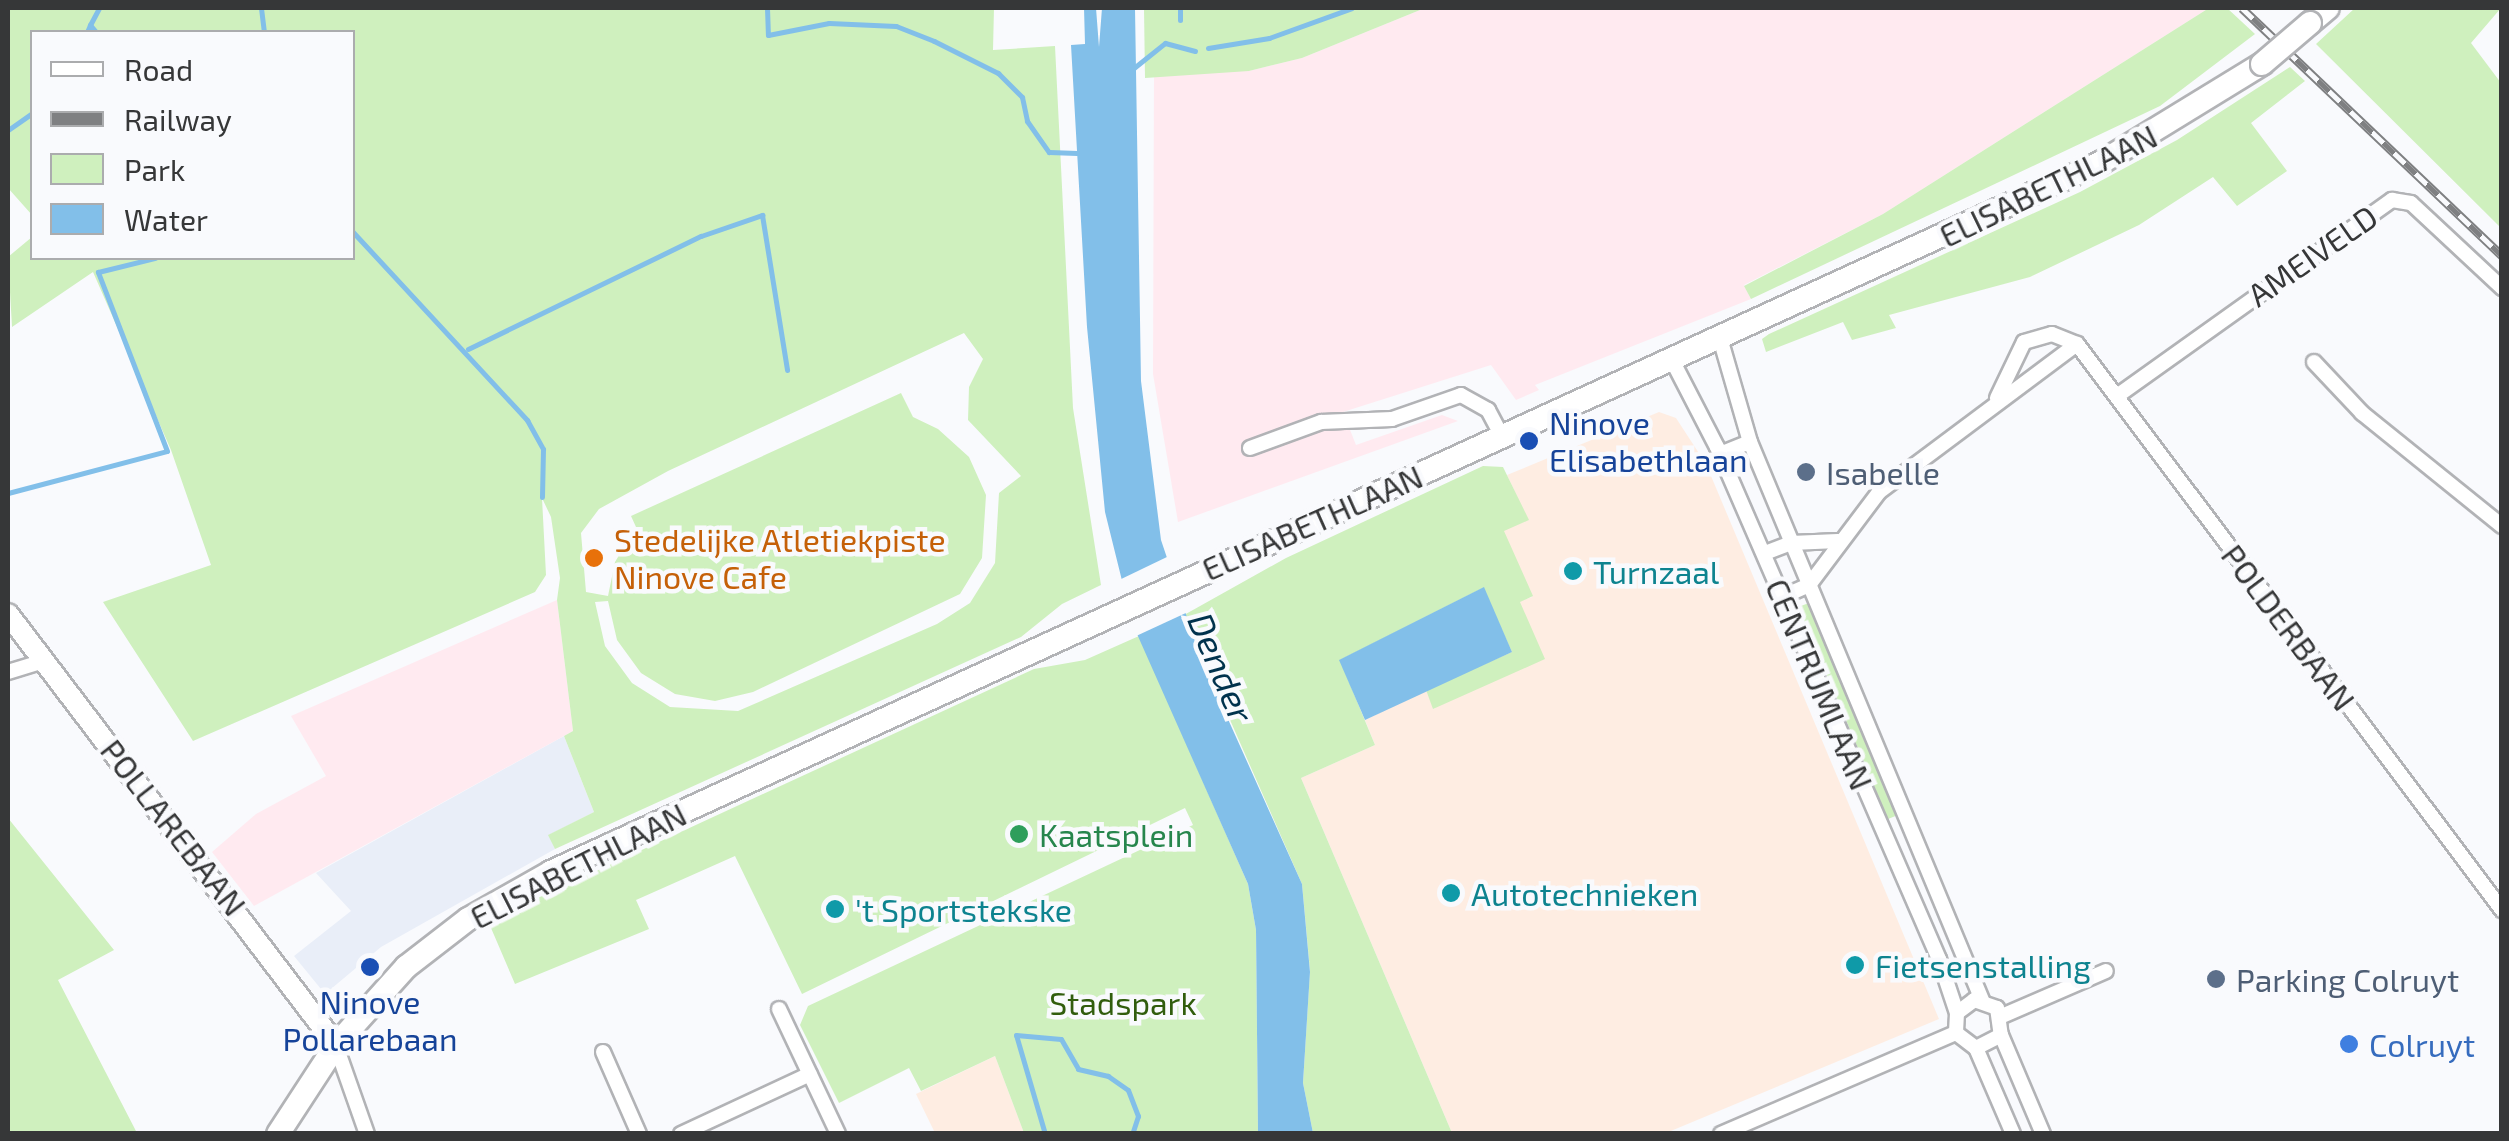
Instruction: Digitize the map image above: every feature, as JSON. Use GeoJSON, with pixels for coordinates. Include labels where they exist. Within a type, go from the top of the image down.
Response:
{"type":"FeatureCollection","features":[{"type":"Feature","properties":{"kind":"main road","name":"ELISABETHLAAN"},"geometry":{"type":"LineString","coordinates":[[278,1134],[336,1045],[406,967],[509,895],[1200,572],[2102,162],[2262,64],[2319,16]]}},
{"type":"Feature","properties":{"kind":"street","name":"AMEIVELD"},"geometry":{"type":"LineString","coordinates":[[2117,396],[2392,200],[2412,203],[2502,288]]}},
{"type":"Feature","properties":{"kind":"street"},"geometry":{"type":"LineString","coordinates":[[1997,398],[2024,342],[2052,334],[2077,344]]}},
{"type":"Feature","properties":{"kind":"street","name":"CENTRUMLAAN"},"geometry":{"type":"LineString","coordinates":[[1720,338],[1750,442],[1790,543],[1982,1000],[2002,1016]]}},
{"type":"Feature","properties":{"kind":"street","name":"POLDERBAAN"},"geometry":{"type":"LineString","coordinates":[[2077,344],[2497,892],[2502,910]]}},
{"type":"Feature","properties":{"kind":"street"},"geometry":{"type":"LineString","coordinates":[[1782,596],[1809,585],[1838,541],[1879,492],[1997,398],[2077,344]]}},
{"type":"Feature","properties":{"kind":"street","name":"CENTRUMLAAN"},"geometry":{"type":"LineString","coordinates":[[1672,360],[1765,553],[1890,845],[1957,1013],[1956,1033]]}},
{"type":"Feature","properties":{"kind":"street"},"geometry":{"type":"LineString","coordinates":[[2314,362],[2362,413],[2502,526]]}},
{"type":"Feature","properties":{"kind":"street"},"geometry":{"type":"LineString","coordinates":[[1250,448],[1320,422],[1392,419],[1461,395],[1488,410],[1502,436]]}},
{"type":"Feature","properties":{"kind":"street"},"geometry":{"type":"LineString","coordinates":[[1720,454],[1750,442]]}},
{"type":"Feature","properties":{"kind":"street"},"geometry":{"type":"LineString","coordinates":[[1765,553],[1790,543],[1838,541]]}},
{"type":"Feature","properties":{"kind":"street","name":"POLLAREBAAN"},"geometry":{"type":"LineString","coordinates":[[8,614],[336,1045]]}},
{"type":"Feature","properties":{"kind":"street"},"geometry":{"type":"LineString","coordinates":[[8,672],[43,661]]}},
{"type":"Feature","properties":{"kind":"street"},"geometry":{"type":"LineString","coordinates":[[1890,845],[1913,834]]}},
{"type":"Feature","properties":{"kind":"street"},"geometry":{"type":"LineString","coordinates":[[2042,1134],[2001,1035],[2002,1016],[2106,971]]}},
{"type":"Feature","properties":{"kind":"street"},"geometry":{"type":"LineString","coordinates":[[1957,1013],[1982,1000]]}},
{"type":"Feature","properties":{"kind":"street"},"geometry":{"type":"LineString","coordinates":[[779,1009],[838,1134]]}},
{"type":"Feature","properties":{"kind":"street"},"geometry":{"type":"LineString","coordinates":[[1721,1134],[1956,1033],[1976,1048],[2013,1134]]}},
{"type":"Feature","properties":{"kind":"street"},"geometry":{"type":"LineString","coordinates":[[1976,1048],[2001,1035]]}},
{"type":"Feature","properties":{"kind":"street"},"geometry":{"type":"LineString","coordinates":[[336,1045],[367,1134]]}},
{"type":"Feature","properties":{"kind":"street"},"geometry":{"type":"LineString","coordinates":[[603,1052],[639,1134]]}},
{"type":"Feature","properties":{"kind":"street"},"geometry":{"type":"LineString","coordinates":[[681,1134],[810,1074]]}},
{"type":"Feature","properties":{"kind":"shaded area"},"geometry":{"type":"Polygon","coordinates":[[[1425,8],[2209,8],[1883,214],[1744,285],[1751,299],[1535,385],[1539,390],[1516,400],[1491,365],[1343,412],[1356,445],[1442,415],[1458,421],[1178,522],[1153,374],[1154,70],[1249,71],[1302,58],[1425,8]]]}},
{"type":"Feature","properties":{"kind":"shaded area"},"geometry":{"type":"Polygon","coordinates":[[[1659,412],[1676,418],[1706,464],[1939,1019],[1666,1133],[1452,1133],[1301,778],[1375,745],[1365,720],[1426,690],[1434,709],[1520,601],[1532,597],[1503,530],[1528,520],[1507,475],[1659,412]]]}},
{"type":"Feature","properties":{"kind":"shaded area"},"geometry":{"type":"Polygon","coordinates":[[[557,600],[573,731],[254,906],[212,852],[256,814],[326,776],[291,716],[557,600]]]}},
{"type":"Feature","properties":{"kind":"shaded area"},"geometry":{"type":"Polygon","coordinates":[[[564,736],[594,812],[549,835],[555,849],[381,947],[325,994],[294,956],[351,911],[316,873],[564,736]]]}},
{"type":"Feature","properties":{"kind":"shaded area"},"geometry":{"type":"Polygon","coordinates":[[[995,1056],[1024,1133],[935,1133],[916,1094],[995,1056]]]}},
{"type":"Feature","properties":{"kind":"green space"},"geometry":{"type":"Polygon","coordinates":[[[8,8],[994,8],[993,50],[1055,46],[1073,408],[1101,585],[1062,604],[1021,637],[555,849],[548,835],[594,812],[564,736],[573,731],[557,600],[560,578],[551,517],[542,498],[546,575],[535,592],[193,741],[103,602],[211,565],[171,450],[93,272],[12,327],[8,257],[30,239],[30,260],[355,260],[355,30],[30,30],[30,213],[8,188],[8,8]],[[964,333],[668,471],[599,509],[581,533],[586,592],[608,596],[615,562],[636,527],[631,516],[901,393],[913,417],[938,429],[969,457],[986,495],[982,558],[960,594],[753,692],[715,701],[675,694],[641,673],[617,640],[608,601],[595,602],[605,646],[632,683],[670,707],[738,711],[937,624],[970,603],[995,563],[999,493],[1021,476],[968,420],[969,387],[983,359],[964,333]]]}},
{"type":"Feature","properties":{"kind":"green space"},"geometry":{"type":"Polygon","coordinates":[[[1144,8],[1425,8],[1302,58],[1249,71],[1145,78],[1144,8]]]}},
{"type":"Feature","properties":{"kind":"green space"},"geometry":{"type":"Polygon","coordinates":[[[2209,8],[2227,8],[2255,34],[2160,106],[1751,299],[1744,286],[1883,214],[2209,8]]]}},
{"type":"Feature","properties":{"kind":"green space"},"geometry":{"type":"Polygon","coordinates":[[[2355,8],[2501,8],[2471,43],[2501,83],[2501,228],[2316,44],[2355,8]]]}},
{"type":"Feature","properties":{"kind":"green space"},"geometry":{"type":"Polygon","coordinates":[[[2290,67],[2305,81],[2251,123],[2287,171],[2237,206],[2213,177],[2139,225],[2030,277],[1889,315],[1896,328],[1852,340],[1843,322],[1766,352],[1762,339],[1769,334],[2080,192],[2177,140],[2290,67]]]}},
{"type":"Feature","properties":{"kind":"green space"},"geometry":{"type":"Polygon","coordinates":[[[1483,466],[1503,467],[1529,520],[1504,531],[1533,596],[1520,602],[1545,659],[1433,709],[1426,690],[1512,652],[1483,588],[1340,660],[1375,745],[1301,778],[1452,1133],[1313,1133],[1303,1083],[1310,971],[1302,884],[1184,615],[1286,558],[1483,466]]]}},
{"type":"Feature","properties":{"kind":"green space"},"geometry":{"type":"Polygon","coordinates":[[[1809,603],[1898,815],[1888,819],[1798,607],[1809,603]]]}},
{"type":"Feature","properties":{"kind":"green space","name":"Stadspark"},"geometry":{"type":"Polygon","coordinates":[[[1139,636],[1248,884],[1256,930],[1258,1133],[1024,1133],[995,1056],[921,1091],[909,1068],[839,1103],[800,1025],[808,1006],[1193,825],[1185,808],[802,994],[735,856],[636,900],[649,929],[515,984],[488,921],[1034,669],[1085,660],[1139,636]]]}},
{"type":"Feature","properties":{"kind":"green space"},"geometry":{"type":"Polygon","coordinates":[[[8,818],[114,950],[58,980],[137,1133],[8,1133],[8,818]]]}},
{"type":"Feature","properties":{"kind":"water"},"geometry":{"type":"Polygon","coordinates":[[[1084,8],[1096,8],[1099,47],[1102,8],[1135,8],[1141,381],[1161,540],[1201,659],[1302,884],[1310,972],[1303,1083],[1313,1133],[1258,1133],[1256,930],[1248,884],[1133,625],[1105,512],[1087,327],[1071,45],[1085,44],[1084,8]]]}},
{"type":"Feature","properties":{"kind":"water"},"geometry":{"type":"Polygon","coordinates":[[[1484,587],[1512,652],[1365,720],[1339,660],[1484,587]]]}},
{"type":"Feature","properties":{"kind":"pier"},"geometry":{"type":"Polygon","coordinates":[[[1169,556],[1188,612],[1134,637],[1115,582],[1169,556]]]}},
{"type":"Feature","properties":{"kind":"waterway"},"geometry":{"type":"LineString","coordinates":[[90,25],[99,8]]}},
{"type":"Feature","properties":{"kind":"waterway"},"geometry":{"type":"LineString","coordinates":[[261,8],[264,30]]}},
{"type":"Feature","properties":{"kind":"waterway"},"geometry":{"type":"LineString","coordinates":[[767,8],[768,35],[829,23],[896,26],[934,41],[998,73],[1022,97],[1027,121],[1049,152],[1077,153]]}},
{"type":"Feature","properties":{"kind":"waterway"},"geometry":{"type":"LineString","coordinates":[[1180,8],[1180,20]]}},
{"type":"Feature","properties":{"kind":"waterway"},"geometry":{"type":"LineString","coordinates":[[1208,48],[1269,38],[1352,8]]}},
{"type":"Feature","properties":{"kind":"waterway"},"geometry":{"type":"LineString","coordinates":[[88,30],[90,25],[94,30]]}},
{"type":"Feature","properties":{"kind":"waterway"},"geometry":{"type":"LineString","coordinates":[[1130,71],[1165,43],[1195,51]]}},
{"type":"Feature","properties":{"kind":"waterway"},"geometry":{"type":"LineString","coordinates":[[8,130],[30,114]]}},
{"type":"Feature","properties":{"kind":"waterway"},"geometry":{"type":"LineString","coordinates":[[468,349],[701,236],[762,215],[787,370]]}},
{"type":"Feature","properties":{"kind":"waterway"},"geometry":{"type":"LineString","coordinates":[[355,234],[527,420],[543,449],[542,497]]}},
{"type":"Feature","properties":{"kind":"waterway"},"geometry":{"type":"LineString","coordinates":[[8,493],[167,451],[98,272],[147,260]]}},
{"type":"Feature","properties":{"kind":"waterway"},"geometry":{"type":"LineString","coordinates":[[1045,1134],[1016,1035],[1061,1039],[1078,1069],[1108,1076],[1128,1090],[1138,1116],[1132,1134]]}},
{"type":"Feature","properties":{"kind":"railway"},"geometry":{"type":"LineString","coordinates":[[2242,8],[2502,256]]}},
{"type":"Feature","properties":{"kind":"place","name":"Ninove Elisabethlaan"},"geometry":{"type":"Point","coordinates":[1529,441]}},
{"type":"Feature","properties":{"kind":"place","name":"Isabelle"},"geometry":{"type":"Point","coordinates":[1806,472]}},
{"type":"Feature","properties":{"kind":"place","name":"Stedelijke Atletiekpiste Ninove Cafe"},"geometry":{"type":"Point","coordinates":[594,558]}},
{"type":"Feature","properties":{"kind":"place","name":"Turnzaal"},"geometry":{"type":"Point","coordinates":[1573,571]}},
{"type":"Feature","properties":{"kind":"place","name":"Kaatsplein"},"geometry":{"type":"Point","coordinates":[1019,834]}},
{"type":"Feature","properties":{"kind":"place","name":"Autotechnieken"},"geometry":{"type":"Point","coordinates":[1451,893]}},
{"type":"Feature","properties":{"kind":"place","name":"'t Sportstekske"},"geometry":{"type":"Point","coordinates":[835,909]}},
{"type":"Feature","properties":{"kind":"place","name":"Fietsenstalling"},"geometry":{"type":"Point","coordinates":[1855,965]}},
{"type":"Feature","properties":{"kind":"place","name":"Ninove Pollarebaan"},"geometry":{"type":"Point","coordinates":[370,967]}},
{"type":"Feature","properties":{"kind":"place","name":"Parking Colruyt"},"geometry":{"type":"Point","coordinates":[2216,979]}},
{"type":"Feature","properties":{"kind":"place","name":"Colruyt"},"geometry":{"type":"Point","coordinates":[2349,1044]}},
{"type":"Feature","properties":{"kind":"water label","name":"Dender"},"geometry":{"type":"Point","coordinates":[1222,667]}}]}
